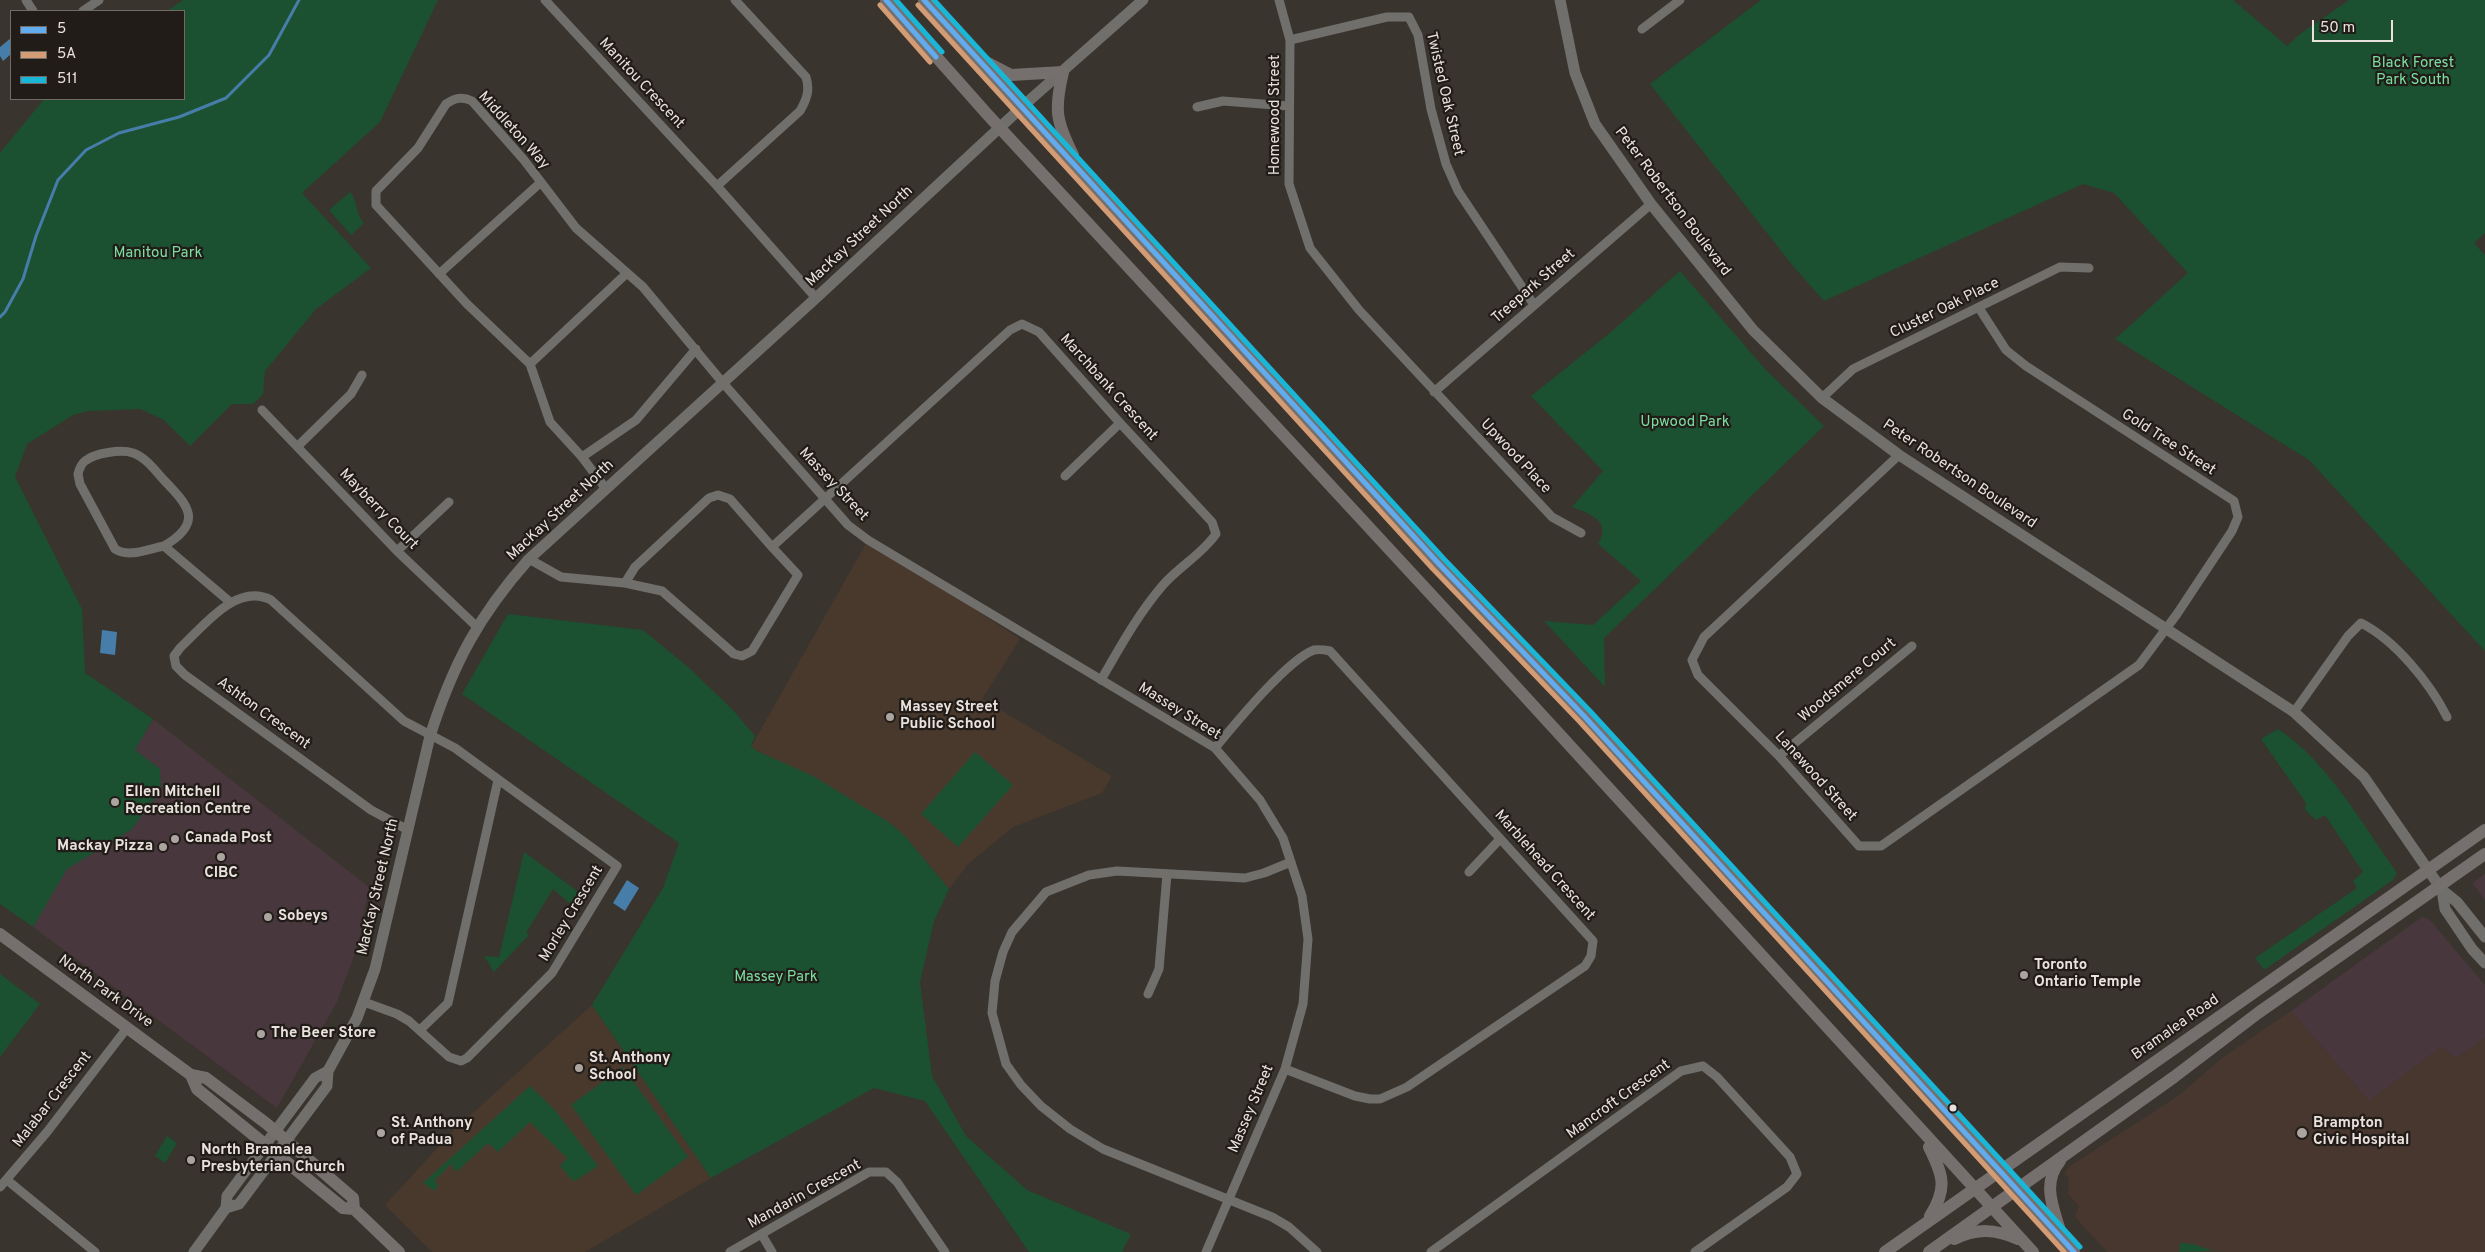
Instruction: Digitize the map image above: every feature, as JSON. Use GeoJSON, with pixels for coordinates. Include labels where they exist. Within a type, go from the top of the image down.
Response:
{"type":"FeatureCollection","features":[{"type":"Feature","properties":{"kind":"main road"},"geometry":{"type":"LineString","coordinates":[[886,0],[1000,127],[2033,1252]]}},
{"type":"Feature","properties":{"kind":"main road"},"geometry":{"type":"LineString","coordinates":[[924,0],[1440,564],[1584,716],[2074,1252]]}},
{"type":"Feature","properties":{"kind":"main road"},"geometry":{"type":"LineString","coordinates":[[975,56],[1011,75],[1063,72],[1058,95],[1057,116],[1062,132],[1080,169]]}},
{"type":"Feature","properties":{"kind":"main road","name":"Bramalea Road"},"geometry":{"type":"LineString","coordinates":[[1885,1252],[2485,830]]}},
{"type":"Feature","properties":{"kind":"main road"},"geometry":{"type":"LineString","coordinates":[[1930,1251],[2174,1077],[2258,1013],[2441,888],[2485,854]]}},
{"type":"Feature","properties":{"kind":"main road","name":"North Park Drive"},"geometry":{"type":"LineString","coordinates":[[0,934],[191,1075],[206,1078],[276,1131],[353,1198],[354,1209]]}},
{"type":"Feature","properties":{"kind":"main road","name":"North Park Drive"},"geometry":{"type":"LineString","coordinates":[[191,1075],[197,1089],[344,1208],[354,1209],[399,1252]]}},
{"type":"Feature","properties":{"kind":"main road"},"geometry":{"type":"LineString","coordinates":[[1923,1133],[1939,1167],[1942,1179],[1942,1192],[1938,1204],[1926,1223]]}},
{"type":"Feature","properties":{"kind":"main road"},"geometry":{"type":"LineString","coordinates":[[2063,1238],[2049,1190],[2053,1169],[2065,1155]]}},
{"type":"Feature","properties":{"kind":"main road"},"geometry":{"type":"LineString","coordinates":[[1930,1251],[1964,1234],[1981,1230],[2000,1231],[2023,1241]]}},
{"type":"Feature","properties":{"kind":"street"},"geometry":{"type":"LineString","coordinates":[[84,10],[99,0]]}},
{"type":"Feature","properties":{"kind":"street","name":"Manitou Crescent"},"geometry":{"type":"LineString","coordinates":[[545,0],[717,186],[816,298]]}},
{"type":"Feature","properties":{"kind":"street"},"geometry":{"type":"LineString","coordinates":[[717,186],[800,111],[807,100],[809,87],[806,77],[735,0]]}},
{"type":"Feature","properties":{"kind":"street","name":"MacKay Street North"},"geometry":{"type":"LineString","coordinates":[[328,1071],[315,1078],[227,1196],[226,1208],[239,1204],[327,1086],[328,1071],[364,1002],[382,942],[430,736],[452,674],[476,626],[509,582],[529,560],[1000,127],[1143,0]]}},
{"type":"Feature","properties":{"kind":"street","name":"Homewood Street"},"geometry":{"type":"LineString","coordinates":[[1279,0],[1290,40],[1288,106],[1289,184],[1310,248],[1359,310],[1434,392]]}},
{"type":"Feature","properties":{"kind":"street","name":"Peter Robertson Boulevard"},"geometry":{"type":"LineString","coordinates":[[1560,0],[1575,74],[1595,124],[1651,204],[1753,330],[1822,398],[1899,455],[2165,630],[2294,712],[2364,777],[2441,888],[2457,902],[2485,936]]}},
{"type":"Feature","properties":{"kind":"street"},"geometry":{"type":"LineString","coordinates":[[1642,29],[1680,0]]}},
{"type":"Feature","properties":{"kind":"street","name":"Twisted Oak Street"},"geometry":{"type":"LineString","coordinates":[[1290,40],[1387,18],[1409,17],[1418,35],[1431,109],[1446,164],[1458,191],[1534,305]]}},
{"type":"Feature","properties":{"kind":"street","name":"Middleton Way"},"geometry":{"type":"LineString","coordinates":[[606,489],[582,457],[550,422],[530,364],[490,328],[380,212],[374,198],[380,186],[418,148],[446,104],[458,98],[472,101],[524,160],[576,228],[643,287],[723,383]]}},
{"type":"Feature","properties":{"kind":"street"},"geometry":{"type":"LineString","coordinates":[[1197,107],[1223,101],[1288,106]]}},
{"type":"Feature","properties":{"kind":"street","name":"Middleton Way"},"geometry":{"type":"LineString","coordinates":[[439,274],[540,183]]}},
{"type":"Feature","properties":{"kind":"street","name":"Treepark Street"},"geometry":{"type":"LineString","coordinates":[[1434,392],[1651,204]]}},
{"type":"Feature","properties":{"kind":"street","name":"Cluster Oak Place"},"geometry":{"type":"LineString","coordinates":[[1822,398],[1853,369],[2060,267],[2090,268]]}},
{"type":"Feature","properties":{"kind":"street"},"geometry":{"type":"LineString","coordinates":[[530,364],[627,273]]}},
{"type":"Feature","properties":{"kind":"street","name":"Gold Tree Street"},"geometry":{"type":"LineString","coordinates":[[1978,308],[2006,350],[2026,366],[2234,501],[2238,518],[2232,531],[2165,630]]}},
{"type":"Feature","properties":{"kind":"street","name":"Marchbank Crescent"},"geometry":{"type":"LineString","coordinates":[[824,498],[1010,330],[1022,324],[1039,332],[1120,424],[1212,522],[1216,534],[1209,544],[1165,582],[1141,611],[1101,680]]}},
{"type":"Feature","properties":{"kind":"street"},"geometry":{"type":"LineString","coordinates":[[582,457],[636,420],[696,349]]}},
{"type":"Feature","properties":{"kind":"street"},"geometry":{"type":"LineString","coordinates":[[298,446],[351,394],[362,375]]}},
{"type":"Feature","properties":{"kind":"street","name":"Massey Street"},"geometry":{"type":"LineString","coordinates":[[723,383],[848,524],[868,540],[1215,748],[1260,800],[1283,838],[1302,896],[1308,940],[1303,1004],[1284,1069],[1206,1252]]}},
{"type":"Feature","properties":{"kind":"street","name":"Upwood Place"},"geometry":{"type":"LineString","coordinates":[[1434,392],[1552,517],[1581,533]]}},
{"type":"Feature","properties":{"kind":"street","name":"Mayberry Court"},"geometry":{"type":"LineString","coordinates":[[262,410],[397,551],[476,626]]}},
{"type":"Feature","properties":{"kind":"street"},"geometry":{"type":"LineString","coordinates":[[1065,476],[1120,424]]}},
{"type":"Feature","properties":{"kind":"street"},"geometry":{"type":"LineString","coordinates":[[124,451],[135,454],[144,459],[185,502],[188,511],[187,525],[180,536],[164,546],[131,553],[122,553],[115,549],[80,484],[78,474],[85,461],[95,456],[124,451]]}},
{"type":"Feature","properties":{"kind":"street","name":"Lanewood Street"},"geometry":{"type":"LineString","coordinates":[[1899,455],[1704,637],[1692,660],[1698,675],[1779,756],[1859,846],[1881,846],[2139,665],[2165,630]]}},
{"type":"Feature","properties":{"kind":"street"},"geometry":{"type":"LineString","coordinates":[[529,560],[561,578],[625,582],[662,591],[734,654],[742,656],[752,651],[798,575],[730,499],[718,495],[709,498],[635,567],[625,582]]}},
{"type":"Feature","properties":{"kind":"street"},"geometry":{"type":"LineString","coordinates":[[772,546],[824,498]]}},
{"type":"Feature","properties":{"kind":"street"},"geometry":{"type":"LineString","coordinates":[[397,551],[449,502]]}},
{"type":"Feature","properties":{"kind":"street"},"geometry":{"type":"LineString","coordinates":[[164,546],[230,602]]}},
{"type":"Feature","properties":{"kind":"street","name":"Ashton Crescent"},"geometry":{"type":"LineString","coordinates":[[408,830],[371,810],[185,675],[176,666],[174,656],[180,648],[230,602],[252,596],[264,596],[272,600],[404,721],[430,736]]}},
{"type":"Feature","properties":{"kind":"street"},"geometry":{"type":"LineString","coordinates":[[2294,712],[2348,636],[2362,623],[2380,632],[2436,695],[2447,717]]}},
{"type":"Feature","properties":{"kind":"street","name":"Woodsmere Court"},"geometry":{"type":"LineString","coordinates":[[1779,756],[1912,646]]}},
{"type":"Feature","properties":{"kind":"street","name":"Marblehead Crescent"},"geometry":{"type":"LineString","coordinates":[[1215,748],[1251,705],[1303,656],[1316,650],[1330,651],[1592,942],[1591,956],[1585,966],[1407,1087],[1380,1099],[1354,1096],[1284,1069]]}},
{"type":"Feature","properties":{"kind":"street","name":"Morley Crescent"},"geometry":{"type":"LineString","coordinates":[[364,1002],[397,1014],[420,1030],[449,1057],[461,1061],[467,1058],[552,973],[617,866],[455,748],[430,736]]}},
{"type":"Feature","properties":{"kind":"street"},"geometry":{"type":"LineString","coordinates":[[420,1030],[448,1003],[498,780]]}},
{"type":"Feature","properties":{"kind":"street"},"geometry":{"type":"LineString","coordinates":[[1469,872],[1500,839]]}},
{"type":"Feature","properties":{"kind":"street"},"geometry":{"type":"LineString","coordinates":[[1291,862],[1264,874],[1245,878],[1108,872],[1090,875],[1046,892],[1012,932],[1003,952],[995,981],[992,1013],[1006,1064],[1021,1085],[1040,1106],[1070,1129],[1112,1153],[1272,1216],[1289,1226],[1317,1252]]}},
{"type":"Feature","properties":{"kind":"street"},"geometry":{"type":"LineString","coordinates":[[1148,994],[1159,969],[1167,874]]}},
{"type":"Feature","properties":{"kind":"street","name":"Peter Robertson Boulevard"},"geometry":{"type":"LineString","coordinates":[[2441,888],[2445,910],[2485,963]]}},
{"type":"Feature","properties":{"kind":"street","name":"Malabar Crescent"},"geometry":{"type":"LineString","coordinates":[[0,1187],[126,1028]]}},
{"type":"Feature","properties":{"kind":"street","name":"Mancroft Crescent"},"geometry":{"type":"LineString","coordinates":[[1431,1252],[1681,1071],[1703,1066],[1717,1077],[1790,1157],[1797,1174],[1787,1187],[1695,1252]]}},
{"type":"Feature","properties":{"kind":"street","name":"Mandarin Crescent"},"geometry":{"type":"LineString","coordinates":[[730,1252],[869,1172],[886,1172],[897,1182],[945,1252]]}},
{"type":"Feature","properties":{"kind":"street"},"geometry":{"type":"LineString","coordinates":[[7,1180],[95,1252]]}},
{"type":"Feature","properties":{"kind":"street"},"geometry":{"type":"LineString","coordinates":[[194,1252],[226,1208]]}},
{"type":"Feature","properties":{"kind":"street"},"geometry":{"type":"LineString","coordinates":[[762,1235],[772,1252]]}},
{"type":"Feature","properties":{"kind":"shaded area","name":"Massey Street Public School"},"geometry":{"type":"Polygon","coordinates":[[[868,540],[1020,639],[982,699],[1112,776],[1102,793],[1013,827],[968,864],[949,889],[905,836],[890,823],[751,747],[868,540]]]}},
{"type":"Feature","properties":{"kind":"shaded area"},"geometry":{"type":"Polygon","coordinates":[[[153,719],[369,887],[358,945],[337,1002],[277,1108],[33,927],[67,868],[131,830],[160,769],[135,750],[153,719]]]}},
{"type":"Feature","properties":{"kind":"shaded area"},"geometry":{"type":"Polygon","coordinates":[[[2485,874],[2485,900],[2472,883],[2485,874]]]}},
{"type":"Feature","properties":{"kind":"shaded area"},"geometry":{"type":"Polygon","coordinates":[[[2422,917],[2429,919],[2485,985],[2485,1038],[2457,1058],[2441,1047],[2369,1101],[2291,1011],[2422,917]]]}},
{"type":"Feature","properties":{"kind":"shaded area","name":"St. Anthony School"},"geometry":{"type":"Polygon","coordinates":[[[592,1005],[711,1178],[585,1252],[432,1252],[385,1205],[453,1131],[592,1005]]]}},
{"type":"Feature","properties":{"kind":"shaded area","name":"Brampton Civic Hospital"},"geometry":{"type":"Polygon","coordinates":[[[2291,1011],[2369,1101],[2441,1047],[2457,1058],[2485,1038],[2485,1252],[2107,1252],[2075,1217],[2079,1206],[2068,1194],[2069,1178],[2064,1174],[2070,1166],[2178,1096],[2222,1058],[2291,1011]]]}},
{"type":"Feature","properties":{"kind":"green space","name":"Manitou Park"},"geometry":{"type":"Polygon","coordinates":[[[183,0],[438,0],[380,122],[302,193],[371,268],[316,309],[265,371],[263,394],[253,404],[232,404],[190,446],[164,420],[140,409],[88,411],[73,415],[27,444],[15,477],[82,609],[85,673],[153,719],[135,750],[160,769],[161,790],[131,830],[67,869],[33,927],[0,904],[0,153],[43,100],[185,100],[185,10],[168,10],[183,0]]]}},
{"type":"Feature","properties":{"kind":"green space","name":"Black Forest Park South"},"geometry":{"type":"Polygon","coordinates":[[[1761,0],[2233,0],[2287,46],[2300,34],[2349,0],[2485,0],[2485,233],[2474,243],[2485,255],[2485,651],[2309,460],[2115,339],[2188,273],[2114,193],[2083,184],[1824,301],[1793,266],[1650,84],[1761,0]]]}},
{"type":"Feature","properties":{"kind":"green space"},"geometry":{"type":"Polygon","coordinates":[[[350,192],[359,216],[364,223],[351,235],[329,210],[350,192]]]}},
{"type":"Feature","properties":{"kind":"green space","name":"Upwood Park"},"geometry":{"type":"Polygon","coordinates":[[[1680,271],[1766,370],[1824,426],[1604,638],[1605,687],[1544,621],[1593,625],[1641,581],[1598,544],[1602,536],[1601,524],[1586,512],[1572,507],[1603,471],[1531,396],[1611,332],[1680,271]]]}},
{"type":"Feature","properties":{"kind":"green space","name":"Massey Park"},"geometry":{"type":"Polygon","coordinates":[[[508,614],[643,630],[688,667],[732,709],[755,736],[751,746],[757,751],[813,776],[890,823],[905,836],[949,889],[934,921],[920,982],[932,1076],[966,1136],[1027,1190],[1131,1234],[1122,1252],[1029,1252],[925,1101],[874,1088],[711,1178],[592,1005],[663,888],[679,843],[462,694],[508,614]]]}},
{"type":"Feature","properties":{"kind":"green space"},"geometry":{"type":"Polygon","coordinates":[[[2278,729],[2296,742],[2328,776],[2397,873],[2393,880],[2264,970],[2255,958],[2357,888],[2353,881],[2363,872],[2325,815],[2316,820],[2305,810],[2306,803],[2261,739],[2278,729]]]}},
{"type":"Feature","properties":{"kind":"green space"},"geometry":{"type":"Polygon","coordinates":[[[975,752],[1013,785],[958,847],[921,814],[975,752]]]}},
{"type":"Feature","properties":{"kind":"green space"},"geometry":{"type":"Polygon","coordinates":[[[524,852],[580,893],[573,906],[553,889],[526,933],[529,935],[494,972],[484,956],[499,957],[524,852]]]}},
{"type":"Feature","properties":{"kind":"green space"},"geometry":{"type":"Polygon","coordinates":[[[0,974],[40,1004],[0,1057],[0,974]]]}},
{"type":"Feature","properties":{"kind":"green space"},"geometry":{"type":"Polygon","coordinates":[[[623,1067],[688,1157],[636,1195],[571,1105],[623,1067]]]}},
{"type":"Feature","properties":{"kind":"green space"},"geometry":{"type":"Polygon","coordinates":[[[530,1086],[554,1109],[598,1166],[575,1181],[571,1179],[560,1166],[567,1158],[530,1122],[498,1152],[488,1143],[456,1172],[451,1164],[435,1180],[438,1186],[434,1191],[423,1183],[530,1086]]]}},
{"type":"Feature","properties":{"kind":"green space"},"geometry":{"type":"Polygon","coordinates":[[[167,1136],[177,1143],[165,1163],[155,1156],[167,1136]]]}},
{"type":"Feature","properties":{"kind":"green space"},"geometry":{"type":"Polygon","coordinates":[[[2180,1243],[2193,1244],[2213,1251],[2179,1252],[2180,1243]]]}},
{"type":"Feature","properties":{"kind":"water"},"geometry":{"type":"Polygon","coordinates":[[[10,39],[10,55],[3,61],[0,56],[0,47],[10,39]]]}},
{"type":"Feature","properties":{"kind":"water"},"geometry":{"type":"Polygon","coordinates":[[[102,630],[117,632],[115,655],[100,653],[102,630]]]}},
{"type":"Feature","properties":{"kind":"water"},"geometry":{"type":"Polygon","coordinates":[[[627,880],[639,888],[625,911],[613,903],[627,880]]]}},
{"type":"Feature","properties":{"kind":"waterway"},"geometry":{"type":"LineString","coordinates":[[0,317],[5,312],[23,279],[36,236],[58,180],[86,150],[119,133],[179,117],[226,98],[269,55],[299,0]]}},
{"type":"Feature","properties":{"kind":"transit line","name":"5"},"geometry":{"type":"LineString","coordinates":[[886,0],[936,57]]}},
{"type":"Feature","properties":{"kind":"transit line","name":"511"},"geometry":{"type":"LineString","coordinates":[[896,0],[942,52]]}},
{"type":"Feature","properties":{"kind":"transit line","name":"5"},"geometry":{"type":"LineString","coordinates":[[924,0],[1439,564],[1584,716],[2074,1252]]}},
{"type":"Feature","properties":{"kind":"transit line","name":"511"},"geometry":{"type":"LineString","coordinates":[[934,0],[1444,559],[1590,711],[2080,1247]]}},
{"type":"Feature","properties":{"kind":"transit line","name":"5A"},"geometry":{"type":"LineString","coordinates":[[880,5],[930,62]]}},
{"type":"Feature","properties":{"kind":"transit line","name":"5A"},"geometry":{"type":"LineString","coordinates":[[918,5],[1433,569],[1579,721],[2064,1252]]}},
{"type":"Feature","properties":{"kind":"place","name":"Massey Street Public School"},"geometry":{"type":"Point","coordinates":[890,717]}},
{"type":"Feature","properties":{"kind":"place","name":"Ellen Mitchell Recreation Centre"},"geometry":{"type":"Point","coordinates":[115,802]}},
{"type":"Feature","properties":{"kind":"place","name":"Canada Post"},"geometry":{"type":"Point","coordinates":[175,839]}},
{"type":"Feature","properties":{"kind":"place","name":"Mackay Pizza"},"geometry":{"type":"Point","coordinates":[163,847]}},
{"type":"Feature","properties":{"kind":"place","name":"CIBC"},"geometry":{"type":"Point","coordinates":[221,857]}},
{"type":"Feature","properties":{"kind":"place","name":"Sobeys"},"geometry":{"type":"Point","coordinates":[268,917]}},
{"type":"Feature","properties":{"kind":"place","name":"Toronto Ontario Temple"},"geometry":{"type":"Point","coordinates":[2024,975]}},
{"type":"Feature","properties":{"kind":"place","name":"The Beer Store"},"geometry":{"type":"Point","coordinates":[261,1034]}},
{"type":"Feature","properties":{"kind":"place","name":"St. Anthony School"},"geometry":{"type":"Point","coordinates":[579,1068]}},
{"type":"Feature","properties":{"kind":"place","name":"St. Anthony of Padua"},"geometry":{"type":"Point","coordinates":[381,1133]}},
{"type":"Feature","properties":{"kind":"place","name":"Brampton Civic Hospital"},"geometry":{"type":"Point","coordinates":[2302,1133]}},
{"type":"Feature","properties":{"kind":"place","name":"North Bramalea Presbyterian Church"},"geometry":{"type":"Point","coordinates":[191,1160]}}]}
